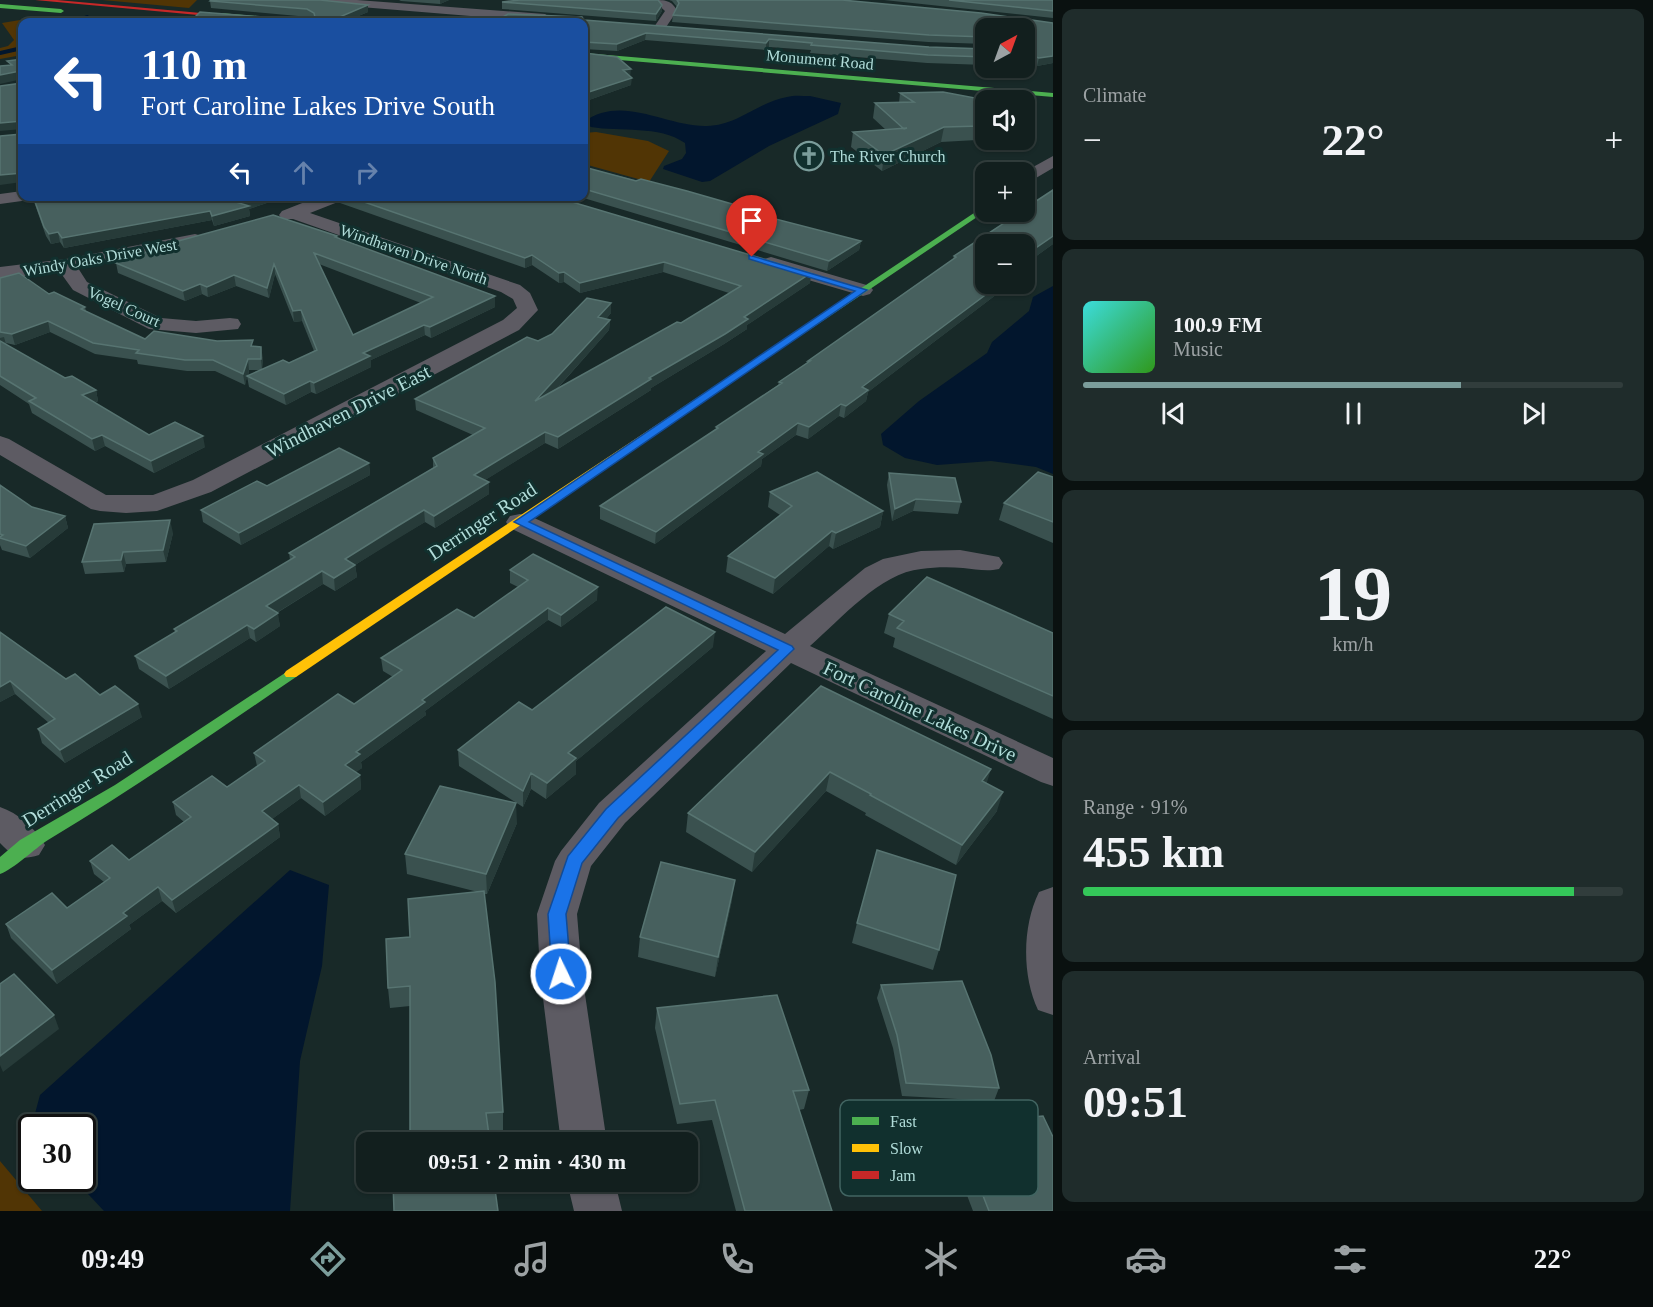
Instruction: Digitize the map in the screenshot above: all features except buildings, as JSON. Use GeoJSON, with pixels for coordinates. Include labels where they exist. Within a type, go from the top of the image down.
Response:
{"type":"FeatureCollection","features":[{"type":"Feature","properties":{"kind":"main road"},"geometry":{"type":"LineString","coordinates":[[38,0],[259,18]]}},
{"type":"Feature","properties":{"kind":"main road"},"geometry":{"type":"LineString","coordinates":[[0,6],[150,18]]}},
{"type":"Feature","properties":{"kind":"main road","name":"Monument Road"},"geometry":{"type":"LineString","coordinates":[[588,45],[1053,84]]}},
{"type":"Feature","properties":{"kind":"main road","name":"Monument Road"},"geometry":{"type":"LineString","coordinates":[[588,55],[1053,95]]}},
{"type":"Feature","properties":{"kind":"main road","name":"Derringer Road"},"geometry":{"type":"LineString","coordinates":[[13,856],[120,789],[975,214]]}},
{"type":"Feature","properties":{"kind":"street"},"geometry":{"type":"LineString","coordinates":[[312,0],[461,6],[546,18]]}},
{"type":"Feature","properties":{"kind":"street"},"geometry":{"type":"LineString","coordinates":[[659,0],[669,6],[671,11],[669,18],[660,27]]}},
{"type":"Feature","properties":{"kind":"street"},"geometry":{"type":"LineString","coordinates":[[446,18],[461,6]]}},
{"type":"Feature","properties":{"kind":"street"},"geometry":{"type":"LineString","coordinates":[[1035,173],[1053,161]]}},
{"type":"Feature","properties":{"kind":"street"},"geometry":{"type":"LineString","coordinates":[[0,199],[18,197]]}},
{"type":"Feature","properties":{"kind":"street"},"geometry":{"type":"LineString","coordinates":[[271,220],[324,201]]}},
{"type":"Feature","properties":{"kind":"street","name":"Windhaven Drive North"},"geometry":{"type":"LineString","coordinates":[[293,213],[503,286],[520,293],[527,304]]}},
{"type":"Feature","properties":{"kind":"street","name":"Windy Oaks Drive West"},"geometry":{"type":"LineString","coordinates":[[0,273],[66,265],[209,237]]}},
{"type":"Feature","properties":{"kind":"street"},"geometry":{"type":"LineString","coordinates":[[748,256],[863,290]]}},
{"type":"Feature","properties":{"kind":"street","name":"Vogel Court"},"geometry":{"type":"LineString","coordinates":[[66,265],[80,286],[157,324],[196,327],[230,324]]}},
{"type":"Feature","properties":{"kind":"street","name":"Windhaven Drive East"},"geometry":{"type":"LineString","coordinates":[[0,444],[100,503],[126,505],[157,502],[202,486],[501,331],[525,315],[528,310],[527,304]]}},
{"type":"Feature","properties":{"kind":"street","name":"Fort Caroline Lakes Drive"},"geometry":{"type":"LineString","coordinates":[[520,522],[1053,773]]}},
{"type":"Feature","properties":{"kind":"street"},"geometry":{"type":"LineString","coordinates":[[583,1132],[561,974],[557,914],[574,861],[612,813],[787,649],[875,574],[893,565],[921,560],[950,559],[989,563]]}},
{"type":"Feature","properties":{"kind":"street"},"geometry":{"type":"LineString","coordinates":[[0,821],[13,856]]}},
{"type":"Feature","properties":{"kind":"street"},"geometry":{"type":"LineString","coordinates":[[1053,903],[1048,928],[1047,959],[1047,979],[1053,997]]}},
{"type":"Feature","properties":{"kind":"street"},"geometry":{"type":"LineString","coordinates":[[593,1192],[598,1211]]}},
{"type":"Feature","properties":{"kind":"shaded area"},"geometry":{"type":"Polygon","coordinates":[[[102,0],[197,0],[189,8],[102,0]]]}},
{"type":"Feature","properties":{"kind":"shaded area"},"geometry":{"type":"Polygon","coordinates":[[[18,20],[18,56],[0,59],[0,48],[8,46],[14,40],[2,23],[18,20]]]}},
{"type":"Feature","properties":{"kind":"shaded area"},"geometry":{"type":"Polygon","coordinates":[[[588,133],[648,141],[669,151],[649,182],[588,165],[588,133]]]}},
{"type":"Feature","properties":{"kind":"shaded area"},"geometry":{"type":"Polygon","coordinates":[[[0,1161],[18,1182],[18,1192],[26,1192],[42,1211],[0,1211],[0,1161]]]}},
{"type":"Feature","properties":{"kind":"water"},"geometry":{"type":"Polygon","coordinates":[[[792,96],[810,96],[841,103],[838,114],[769,146],[710,181],[702,182],[663,169],[664,166],[682,159],[686,153],[685,143],[675,137],[651,131],[591,127],[588,125],[588,120],[598,114],[628,111],[690,125],[716,125],[727,123],[766,104],[792,96]]]}},
{"type":"Feature","properties":{"kind":"water"},"geometry":{"type":"Polygon","coordinates":[[[1053,286],[1053,474],[1036,467],[991,461],[937,465],[905,458],[883,445],[881,434],[919,401],[987,353],[992,342],[1029,311],[1033,297],[1053,286]]]}},
{"type":"Feature","properties":{"kind":"water"},"geometry":{"type":"Polygon","coordinates":[[[290,870],[329,885],[322,966],[300,1061],[290,1211],[104,1211],[86,1192],[96,1192],[96,1114],[35,1114],[40,1095],[290,870]]]}},
{"type":"Feature","properties":{"kind":"waterway"},"geometry":{"type":"LineString","coordinates":[[0,53],[18,49]]}},
{"type":"Feature","properties":{"kind":"traffic: fast"},"geometry":{"type":"LineString","coordinates":[[0,6],[61,11]]}},
{"type":"Feature","properties":{"kind":"traffic: fast"},"geometry":{"type":"LineString","coordinates":[[220,15],[257,18]]}},
{"type":"Feature","properties":{"kind":"traffic: fast"},"geometry":{"type":"LineString","coordinates":[[588,55],[1053,95]]}},
{"type":"Feature","properties":{"kind":"traffic: fast"},"geometry":{"type":"LineString","coordinates":[[682,411],[975,214]]}},
{"type":"Feature","properties":{"kind":"traffic: fast"},"geometry":{"type":"LineString","coordinates":[[0,867],[26,845],[121,789],[291,674]]}},
{"type":"Feature","properties":{"kind":"traffic: slow"},"geometry":{"type":"LineString","coordinates":[[291,674],[682,411]]}},
{"type":"Feature","properties":{"kind":"traffic: jam"},"geometry":{"type":"LineString","coordinates":[[38,0],[220,15]]}},
{"type":"Feature","properties":{"kind":"place","name":"The River Church"},"geometry":{"type":"Point","coordinates":[809,156]}},
{"type":"Feature","properties":{"kind":"route"},"geometry":{"type":"LineString","coordinates":[[561,974],[557,914],[574,861],[612,813],[787,649],[520,522],[863,290],[752,257]]}}]}
